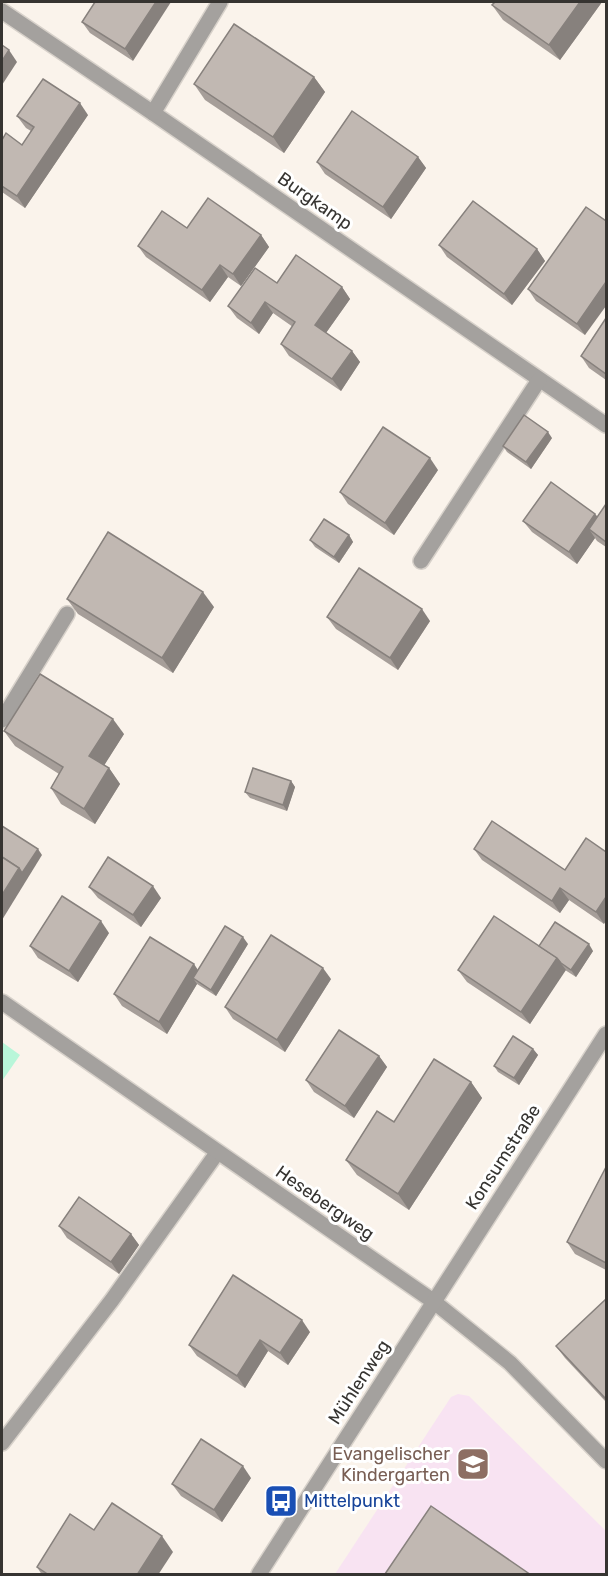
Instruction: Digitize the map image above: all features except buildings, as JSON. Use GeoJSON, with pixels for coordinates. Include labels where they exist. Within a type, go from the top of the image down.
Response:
{"type":"FeatureCollection","features":[{"type":"Feature","properties":{"kind":"street"},"geometry":{"type":"LineString","coordinates":[[153,112],[220,2]]}},
{"type":"Feature","properties":{"kind":"street","name":"Burgkamp"},"geometry":{"type":"LineString","coordinates":[[2,11],[153,112],[606,425]]}},
{"type":"Feature","properties":{"kind":"street"},"geometry":{"type":"LineString","coordinates":[[421,561],[539,380]]}},
{"type":"Feature","properties":{"kind":"street"},"geometry":{"type":"LineString","coordinates":[[2,720],[68,614]]}},
{"type":"Feature","properties":{"kind":"street","name":"Hesebergweg"},"geometry":{"type":"LineString","coordinates":[[2,1002],[433,1301],[510,1363],[606,1458]]}},
{"type":"Feature","properties":{"kind":"street","name":"Konsumstraße"},"geometry":{"type":"LineString","coordinates":[[433,1301],[606,1034]]}},
{"type":"Feature","properties":{"kind":"street"},"geometry":{"type":"LineString","coordinates":[[2,1443],[112,1300],[217,1153]]}},
{"type":"Feature","properties":{"kind":"street","name":"Mühlenweg"},"geometry":{"type":"LineString","coordinates":[[259,1575],[433,1301]]}},
{"type":"Feature","properties":{"kind":"shaded area","name":"Evangelischer Kindergarten"},"geometry":{"type":"Polygon","coordinates":[[[458,1394],[469,1396],[606,1531],[606,1574],[335,1574],[451,1397],[458,1394]]]}},
{"type":"Feature","properties":{"kind":"green space"},"geometry":{"type":"Polygon","coordinates":[[[2,1042],[20,1055],[2,1081],[2,1042]]]}},
{"type":"Feature","properties":{"kind":"place","name":"Evangelischer Kindergarten"},"geometry":{"type":"Point","coordinates":[473,1464]}},
{"type":"Feature","properties":{"kind":"place","name":"Mittelpunkt"},"geometry":{"type":"Point","coordinates":[281,1501]}}]}
